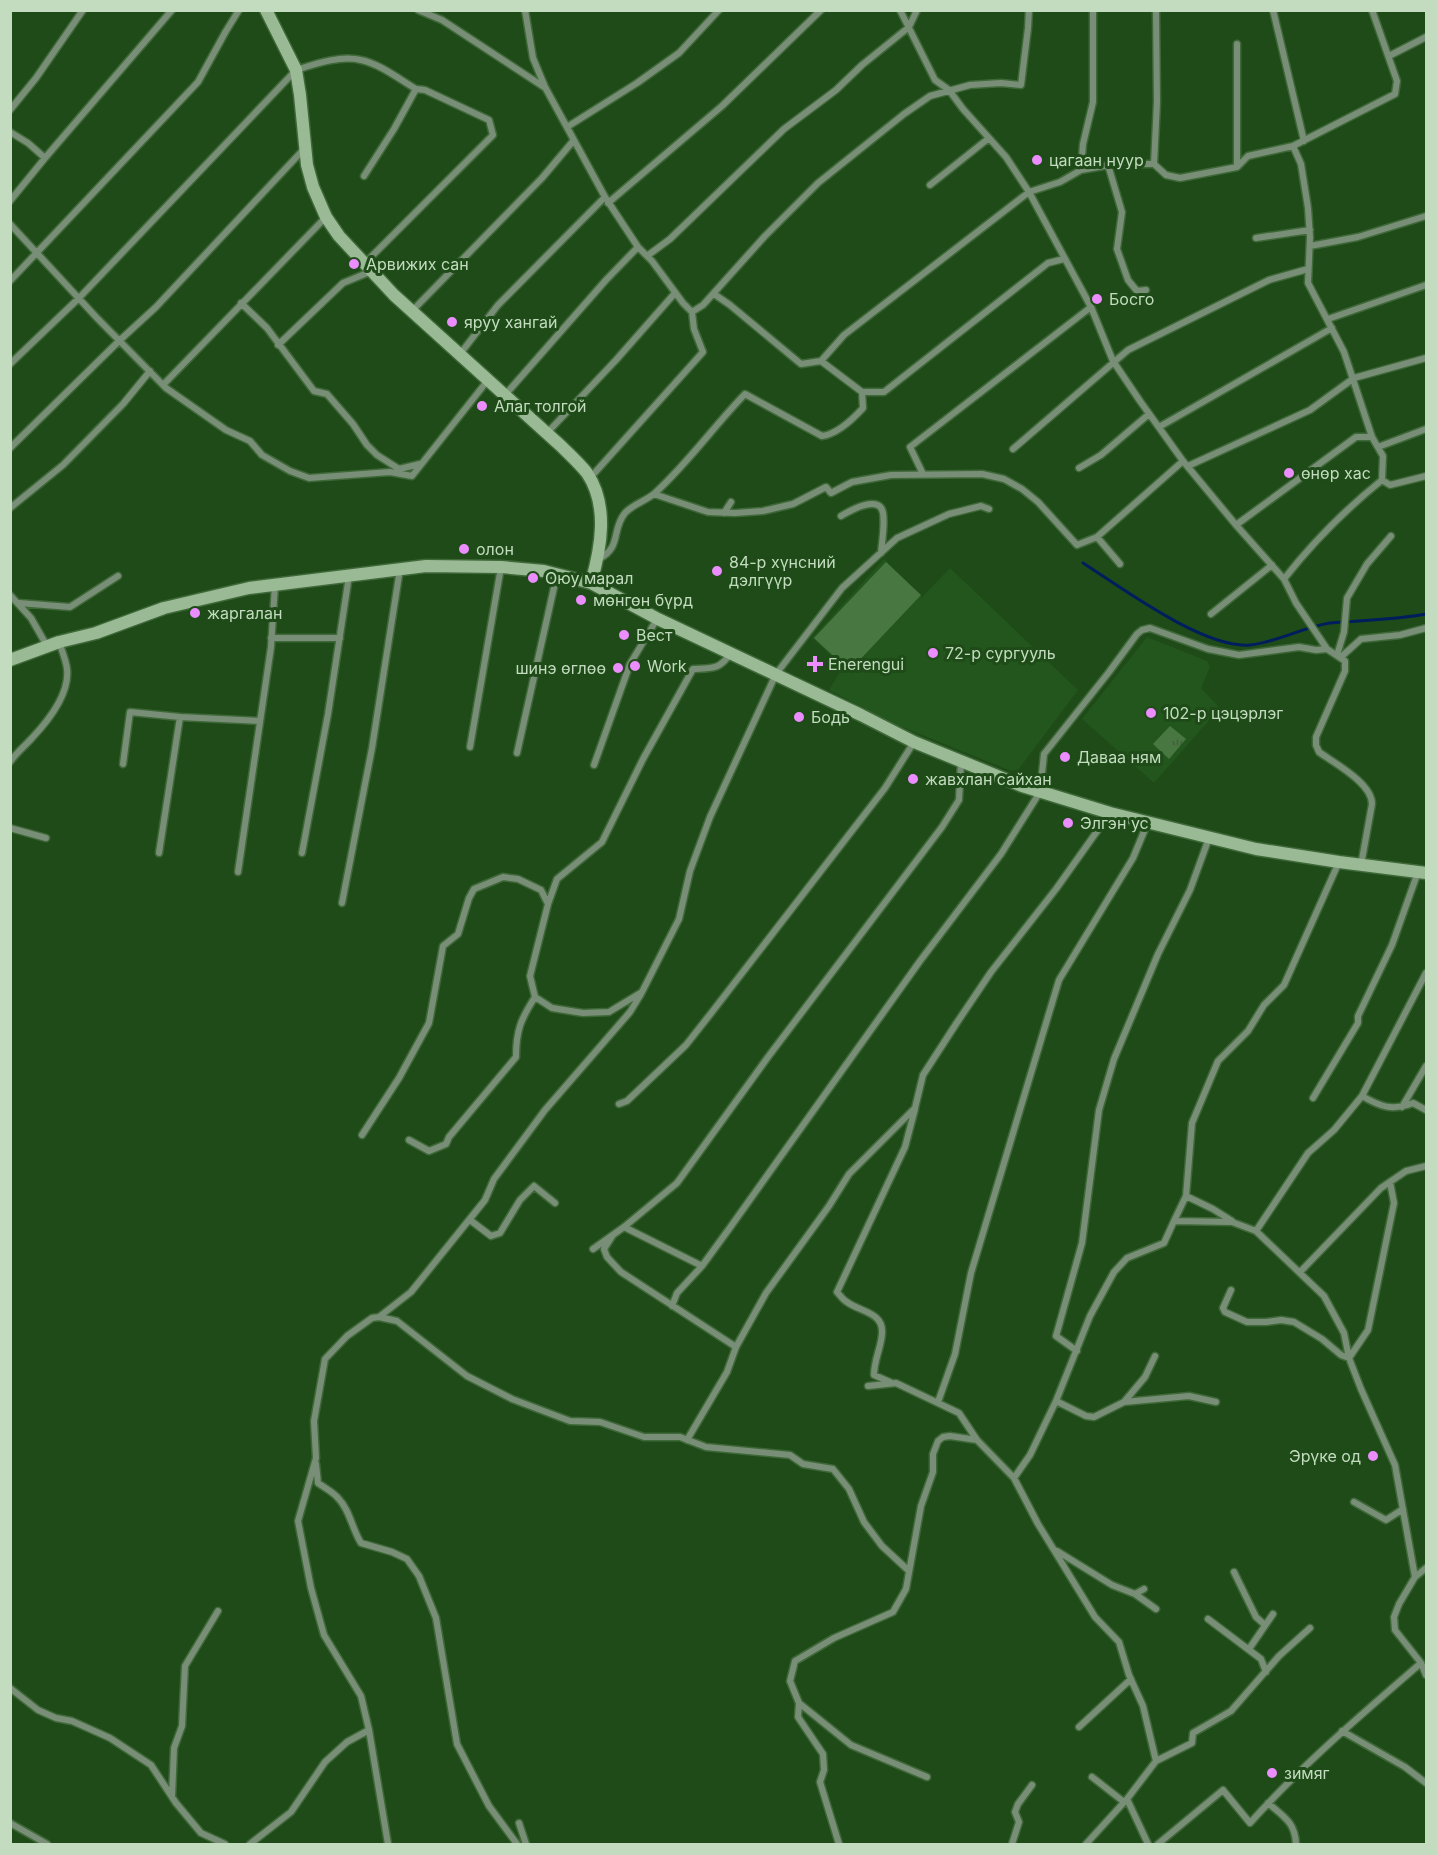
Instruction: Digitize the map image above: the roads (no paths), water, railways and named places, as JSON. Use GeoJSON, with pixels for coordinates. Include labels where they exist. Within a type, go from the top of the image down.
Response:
{"type":"FeatureCollection","features":[{"type":"Feature","properties":{"kind":"main road"},"geometry":{"type":"LineString","coordinates":[[266,10],[296,70],[304,148],[313,187],[326,217],[339,236],[411,311],[547,434],[579,464],[590,478],[597,495],[601,515],[601,541],[591,583]]}},
{"type":"Feature","properties":{"kind":"main road"},"geometry":{"type":"LineString","coordinates":[[10,660],[53,644],[96,633],[164,608],[249,588],[426,566],[501,567],[531,570],[591,583],[658,619],[914,742],[1040,792],[1110,813],[1278,853],[1422,873]]}},
{"type":"Feature","properties":{"kind":"street"},"geometry":{"type":"LineString","coordinates":[[10,110],[36,78],[83,10]]}},
{"type":"Feature","properties":{"kind":"street"},"geometry":{"type":"LineString","coordinates":[[10,201],[172,10]]}},
{"type":"Feature","properties":{"kind":"street"},"geometry":{"type":"LineString","coordinates":[[10,281],[198,82],[240,10]]}},
{"type":"Feature","properties":{"kind":"street"},"geometry":{"type":"LineString","coordinates":[[418,10],[442,20],[545,87]]}},
{"type":"Feature","properties":{"kind":"street"},"geometry":{"type":"LineString","coordinates":[[525,10],[532,58],[545,87],[607,200],[638,247],[692,312],[694,329],[703,352],[590,478]]}},
{"type":"Feature","properties":{"kind":"street"},"geometry":{"type":"LineString","coordinates":[[567,127],[637,83],[679,53],[719,10]]}},
{"type":"Feature","properties":{"kind":"street"},"geometry":{"type":"LineString","coordinates":[[459,355],[498,305],[607,200],[722,106],[821,10]]}},
{"type":"Feature","properties":{"kind":"street"},"geometry":{"type":"LineString","coordinates":[[900,10],[935,80],[949,90],[1006,158],[1029,192],[1091,307],[1113,361],[1149,414],[1185,463],[1284,579],[1296,603],[1326,649],[1346,663],[1345,671],[1316,737],[1316,745],[1319,752],[1366,786],[1372,795],[1361,865]]}},
{"type":"Feature","properties":{"kind":"street"},"geometry":{"type":"LineString","coordinates":[[647,256],[670,239],[784,129],[836,90],[862,65],[909,27],[917,10]]}},
{"type":"Feature","properties":{"kind":"street"},"geometry":{"type":"LineString","coordinates":[[692,312],[714,294],[765,236],[818,183],[930,96],[970,85],[1001,83],[1021,85],[1029,10]]}},
{"type":"Feature","properties":{"kind":"street"},"geometry":{"type":"LineString","coordinates":[[1081,170],[1083,144],[1093,102],[1093,10]]}},
{"type":"Feature","properties":{"kind":"street"},"geometry":{"type":"LineString","coordinates":[[1154,164],[1157,102],[1156,10]]}},
{"type":"Feature","properties":{"kind":"street"},"geometry":{"type":"LineString","coordinates":[[1273,10],[1304,141]]}},
{"type":"Feature","properties":{"kind":"street"},"geometry":{"type":"LineString","coordinates":[[714,294],[801,364],[821,361],[844,335],[1029,192],[1060,182],[1081,170],[1108,165],[1154,164],[1166,175],[1180,178],[1237,167],[1248,156],[1293,146],[1395,94],[1397,81],[1372,10]]}},
{"type":"Feature","properties":{"kind":"street"},"geometry":{"type":"LineString","coordinates":[[1389,56],[1426,37]]}},
{"type":"Feature","properties":{"kind":"street"},"geometry":{"type":"LineString","coordinates":[[1237,44],[1237,167]]}},
{"type":"Feature","properties":{"kind":"street"},"geometry":{"type":"LineString","coordinates":[[10,364],[79,298],[296,70],[320,62],[350,58],[363,60],[416,89],[426,90],[489,120],[493,135],[368,267],[343,283],[278,345]]}},
{"type":"Feature","properties":{"kind":"street"},"geometry":{"type":"LineString","coordinates":[[364,176],[416,89]]}},
{"type":"Feature","properties":{"kind":"street"},"geometry":{"type":"LineString","coordinates":[[10,132],[28,143],[45,158]]}},
{"type":"Feature","properties":{"kind":"street"},"geometry":{"type":"LineString","coordinates":[[930,185],[989,138]]}},
{"type":"Feature","properties":{"kind":"street"},"geometry":{"type":"LineString","coordinates":[[411,311],[542,178],[574,140]]}},
{"type":"Feature","properties":{"kind":"street"},"geometry":{"type":"LineString","coordinates":[[1284,579],[1311,546],[1358,499],[1382,480],[1383,456],[1371,436],[1344,352],[1308,284],[1310,230],[1301,164],[1293,146]]}},
{"type":"Feature","properties":{"kind":"street"},"geometry":{"type":"LineString","coordinates":[[10,448],[119,340],[156,307],[304,148]]}},
{"type":"Feature","properties":{"kind":"street"},"geometry":{"type":"LineString","coordinates":[[1108,165],[1122,212],[1117,249],[1128,280],[1137,291],[1146,290]]}},
{"type":"Feature","properties":{"kind":"street"},"geometry":{"type":"LineString","coordinates":[[1310,246],[1358,237],[1426,216]]}},
{"type":"Feature","properties":{"kind":"street"},"geometry":{"type":"LineString","coordinates":[[163,385],[326,217]]}},
{"type":"Feature","properties":{"kind":"street"},"geometry":{"type":"LineString","coordinates":[[10,224],[163,385],[226,430],[250,441],[262,455],[290,471],[309,478],[383,472],[412,476],[488,380]]}},
{"type":"Feature","properties":{"kind":"street"},"geometry":{"type":"LineString","coordinates":[[1256,238],[1310,230]]}},
{"type":"Feature","properties":{"kind":"street"},"geometry":{"type":"LineString","coordinates":[[504,395],[638,247]]}},
{"type":"Feature","properties":{"kind":"street"},"geometry":{"type":"LineString","coordinates":[[821,361],[862,392],[884,392],[1048,262],[1064,259]]}},
{"type":"Feature","properties":{"kind":"street"},"geometry":{"type":"LineString","coordinates":[[1013,449],[1128,350],[1269,280],[1308,269]]}},
{"type":"Feature","properties":{"kind":"street"},"geometry":{"type":"LineString","coordinates":[[1328,319],[1426,285]]}},
{"type":"Feature","properties":{"kind":"street"},"geometry":{"type":"LineString","coordinates":[[547,434],[675,293]]}},
{"type":"Feature","properties":{"kind":"street"},"geometry":{"type":"LineString","coordinates":[[241,303],[267,328],[314,391],[327,394],[377,455],[399,469],[421,463]]}},
{"type":"Feature","properties":{"kind":"street"},"geometry":{"type":"LineString","coordinates":[[922,474],[910,447],[1091,307]]}},
{"type":"Feature","properties":{"kind":"street"},"geometry":{"type":"LineString","coordinates":[[1159,427],[1332,328]]}},
{"type":"Feature","properties":{"kind":"street"},"geometry":{"type":"LineString","coordinates":[[654,494],[708,512],[763,511],[793,504],[826,487],[831,493],[852,482],[891,475],[982,474],[1004,479],[1022,489],[1038,502],[1077,545],[1097,537],[1185,463],[1310,410],[1354,378],[1426,358]]}},
{"type":"Feature","properties":{"kind":"street"},"geometry":{"type":"LineString","coordinates":[[10,508],[63,465],[123,404],[150,371]]}},
{"type":"Feature","properties":{"kind":"street"},"geometry":{"type":"LineString","coordinates":[[597,560],[612,550],[620,523],[626,513],[654,494],[745,394],[822,436],[829,435],[855,417],[863,408],[862,392]]}},
{"type":"Feature","properties":{"kind":"street"},"geometry":{"type":"LineString","coordinates":[[1079,468],[1101,455],[1149,414]]}},
{"type":"Feature","properties":{"kind":"street"},"geometry":{"type":"LineString","coordinates":[[1378,447],[1426,429]]}},
{"type":"Feature","properties":{"kind":"street"},"geometry":{"type":"LineString","coordinates":[[1236,525],[1356,437],[1371,436]]}},
{"type":"Feature","properties":{"kind":"street"},"geometry":{"type":"LineString","coordinates":[[1382,480],[1390,485],[1426,476]]}},
{"type":"Feature","properties":{"kind":"street"},"geometry":{"type":"LineString","coordinates":[[724,513],[731,502]]}},
{"type":"Feature","properties":{"kind":"street"},"geometry":{"type":"LineString","coordinates":[[841,516],[860,506],[875,504],[879,506],[883,512],[881,553]]}},
{"type":"Feature","properties":{"kind":"street"},"geometry":{"type":"LineString","coordinates":[[379,1317],[411,1292],[485,1200],[494,1179],[545,1110],[630,1012],[679,920],[690,871],[711,817],[776,674],[842,588],[897,538],[949,514],[981,506],[989,509]]}},
{"type":"Feature","properties":{"kind":"street"},"geometry":{"type":"LineString","coordinates":[[1339,656],[1347,598],[1367,564],[1391,536]]}},
{"type":"Feature","properties":{"kind":"street"},"geometry":{"type":"LineString","coordinates":[[1097,537],[1120,564]]}},
{"type":"Feature","properties":{"kind":"street"},"geometry":{"type":"LineString","coordinates":[[1211,614],[1272,565]]}},
{"type":"Feature","properties":{"kind":"street"},"geometry":{"type":"LineString","coordinates":[[470,747],[501,567]]}},
{"type":"Feature","properties":{"kind":"street"},"geometry":{"type":"LineString","coordinates":[[342,903],[372,748],[400,569]]}},
{"type":"Feature","properties":{"kind":"street"},"geometry":{"type":"LineString","coordinates":[[517,753],[556,574]]}},
{"type":"Feature","properties":{"kind":"street"},"geometry":{"type":"LineString","coordinates":[[19,603],[70,607],[118,576]]}},
{"type":"Feature","properties":{"kind":"street"},"geometry":{"type":"LineString","coordinates":[[302,853],[328,716],[349,576]]}},
{"type":"Feature","properties":{"kind":"street"},"geometry":{"type":"LineString","coordinates":[[238,872],[271,638],[275,585]]}},
{"type":"Feature","properties":{"kind":"street"},"geometry":{"type":"LineString","coordinates":[[10,595],[53,644],[67,670],[65,688],[50,717],[10,762]]}},
{"type":"Feature","properties":{"kind":"street"},"geometry":{"type":"LineString","coordinates":[[594,765],[630,664],[658,619]]}},
{"type":"Feature","properties":{"kind":"street"},"geometry":{"type":"LineString","coordinates":[[672,1306],[677,1293],[702,1266],[920,961],[1001,854],[1040,792],[1044,754],[1137,634],[1150,628],[1208,648],[1239,655],[1299,647],[1316,651],[1326,649]]}},
{"type":"Feature","properties":{"kind":"street"},"geometry":{"type":"LineString","coordinates":[[1339,656],[1361,639],[1400,635],[1426,628]]}},
{"type":"Feature","properties":{"kind":"street"},"geometry":{"type":"LineString","coordinates":[[271,638],[340,638]]}},
{"type":"Feature","properties":{"kind":"street"},"geometry":{"type":"LineString","coordinates":[[642,992],[609,1012],[583,1013],[552,1008],[535,997],[530,976],[548,904],[557,879],[602,842],[643,759],[693,669],[717,668],[723,664],[730,653]]}},
{"type":"Feature","properties":{"kind":"street"},"geometry":{"type":"LineString","coordinates":[[123,764],[130,712],[260,721]]}},
{"type":"Feature","properties":{"kind":"street"},"geometry":{"type":"LineString","coordinates":[[159,854],[180,717]]}},
{"type":"Feature","properties":{"kind":"street"},"geometry":{"type":"LineString","coordinates":[[619,1104],[627,1101],[659,1073],[700,1027],[885,788],[914,742]]}},
{"type":"Feature","properties":{"kind":"street"},"geometry":{"type":"LineString","coordinates":[[593,1249],[624,1227],[677,1183],[928,846],[958,800],[961,762]]}},
{"type":"Feature","properties":{"kind":"street"},"geometry":{"type":"LineString","coordinates":[[1110,813],[1056,889],[991,972],[923,1075],[904,1147],[837,1292],[847,1302],[874,1315],[882,1323],[874,1375],[959,1413],[977,1440],[1014,1478],[1095,1617],[1119,1642],[1143,1706],[1156,1761]]}},
{"type":"Feature","properties":{"kind":"street"},"geometry":{"type":"LineString","coordinates":[[938,1402],[955,1354],[971,1273],[1059,980],[1133,858],[1148,822]]}},
{"type":"Feature","properties":{"kind":"street"},"geometry":{"type":"LineString","coordinates":[[10,828],[46,838]]}},
{"type":"Feature","properties":{"kind":"street"},"geometry":{"type":"LineString","coordinates":[[1077,1351],[1056,1336],[1082,1243],[1099,1110],[1114,1059],[1158,954],[1190,890],[1209,838]]}},
{"type":"Feature","properties":{"kind":"street"},"geometry":{"type":"LineString","coordinates":[[1014,1478],[1030,1455],[1056,1401],[1090,1316],[1114,1272],[1127,1258],[1164,1243],[1186,1196],[1192,1123],[1218,1062],[1248,1031],[1264,1005],[1284,985],[1339,862]]}},
{"type":"Feature","properties":{"kind":"street"},"geometry":{"type":"LineString","coordinates":[[1313,1098],[1358,1023],[1358,1016],[1392,945],[1422,873]]}},
{"type":"Feature","properties":{"kind":"street"},"geometry":{"type":"LineString","coordinates":[[362,1135],[399,1078],[429,1023],[443,946],[458,934],[474,889],[503,877],[518,879],[542,891],[548,904]]}},
{"type":"Feature","properties":{"kind":"street"},"geometry":{"type":"LineString","coordinates":[[1256,1231],[1308,1153],[1334,1130],[1362,1096],[1426,973]]}},
{"type":"Feature","properties":{"kind":"street"},"geometry":{"type":"LineString","coordinates":[[410,1140],[429,1151],[446,1144],[448,1137],[516,1057],[516,1040],[520,1020],[535,997]]}},
{"type":"Feature","properties":{"kind":"street"},"geometry":{"type":"LineString","coordinates":[[1401,1108],[1426,1066]]}},
{"type":"Feature","properties":{"kind":"street"},"geometry":{"type":"LineString","coordinates":[[1362,1096],[1382,1107],[1401,1108],[1413,1103],[1426,1110]]}},
{"type":"Feature","properties":{"kind":"street"},"geometry":{"type":"LineString","coordinates":[[687,1440],[727,1372],[736,1347],[766,1293],[829,1206],[849,1174],[915,1108]]}},
{"type":"Feature","properties":{"kind":"street"},"geometry":{"type":"LineString","coordinates":[[1299,1272],[1367,1201],[1406,1171],[1426,1166]]}},
{"type":"Feature","properties":{"kind":"street"},"geometry":{"type":"LineString","coordinates":[[1349,1358],[1368,1330],[1394,1203],[1390,1182]]}},
{"type":"Feature","properties":{"kind":"street"},"geometry":{"type":"LineString","coordinates":[[470,1220],[491,1236],[495,1236],[500,1233],[520,1200],[534,1186],[555,1203]]}},
{"type":"Feature","properties":{"kind":"street"},"geometry":{"type":"LineString","coordinates":[[1186,1196],[1213,1209],[1232,1222],[1256,1231],[1324,1296],[1344,1333],[1349,1358],[1360,1389],[1395,1465],[1415,1577]]}},
{"type":"Feature","properties":{"kind":"street"},"geometry":{"type":"LineString","coordinates":[[1174,1221],[1232,1222]]}},
{"type":"Feature","properties":{"kind":"street"},"geometry":{"type":"LineString","coordinates":[[624,1227],[702,1266]]}},
{"type":"Feature","properties":{"kind":"street"},"geometry":{"type":"LineString","coordinates":[[613,1235],[604,1249],[621,1272],[736,1347]]}},
{"type":"Feature","properties":{"kind":"street"},"geometry":{"type":"LineString","coordinates":[[1231,1290],[1223,1308],[1225,1312],[1247,1322],[1281,1320],[1294,1322],[1322,1339],[1341,1355],[1349,1358]]}},
{"type":"Feature","properties":{"kind":"street"},"geometry":{"type":"LineString","coordinates":[[517,1845],[489,1806],[457,1744],[436,1618],[419,1576],[407,1559],[361,1543],[350,1516],[339,1498],[318,1483],[314,1421],[324,1359],[347,1336],[372,1318],[379,1317],[397,1321],[467,1376],[512,1399],[570,1421],[600,1422],[644,1437],[680,1437],[706,1447],[790,1455],[803,1464],[833,1469],[849,1489],[864,1522],[882,1546],[909,1571]]}},
{"type":"Feature","properties":{"kind":"street"},"geometry":{"type":"LineString","coordinates":[[1124,1402],[1145,1377],[1155,1356]]}},
{"type":"Feature","properties":{"kind":"street"},"geometry":{"type":"LineString","coordinates":[[868,1386],[896,1383]]}},
{"type":"Feature","properties":{"kind":"street"},"geometry":{"type":"LineString","coordinates":[[1056,1401],[1086,1416],[1094,1417],[1124,1402],[1189,1396],[1216,1402]]}},
{"type":"Feature","properties":{"kind":"street"},"geometry":{"type":"LineString","coordinates":[[927,1777],[851,1745],[800,1703],[789,1681],[795,1661],[834,1638],[893,1612],[906,1589],[921,1506],[933,1472],[933,1454],[938,1441],[950,1436],[977,1440]]}},
{"type":"Feature","properties":{"kind":"street"},"geometry":{"type":"LineString","coordinates":[[316,1458],[298,1521],[310,1588],[324,1635],[361,1696],[369,1730],[388,1845]]}},
{"type":"Feature","properties":{"kind":"street"},"geometry":{"type":"LineString","coordinates":[[1354,1502],[1386,1520],[1403,1509]]}},
{"type":"Feature","properties":{"kind":"street"},"geometry":{"type":"LineString","coordinates":[[1054,1549],[1112,1585],[1135,1594],[1156,1609]]}},
{"type":"Feature","properties":{"kind":"street"},"geometry":{"type":"LineString","coordinates":[[1426,1568],[1415,1577],[1394,1617],[1395,1630],[1426,1672]]}},
{"type":"Feature","properties":{"kind":"street"},"geometry":{"type":"LineString","coordinates":[[1234,1572],[1256,1617],[1265,1625]]}},
{"type":"Feature","properties":{"kind":"street"},"geometry":{"type":"LineString","coordinates":[[1135,1594],[1144,1588]]}},
{"type":"Feature","properties":{"kind":"street"},"geometry":{"type":"LineString","coordinates":[[172,1797],[174,1748],[182,1726],[185,1666],[218,1611]]}},
{"type":"Feature","properties":{"kind":"street"},"geometry":{"type":"LineString","coordinates":[[1249,1649],[1273,1614]]}},
{"type":"Feature","properties":{"kind":"street"},"geometry":{"type":"LineString","coordinates":[[1208,1619],[1261,1659],[1266,1672]]}},
{"type":"Feature","properties":{"kind":"street"},"geometry":{"type":"LineString","coordinates":[[1086,1845],[1156,1761],[1192,1743],[1193,1733],[1232,1711],[1280,1656],[1310,1628]]}},
{"type":"Feature","properties":{"kind":"street"},"geometry":{"type":"LineString","coordinates":[[1158,1845],[1223,1790],[1250,1824],[1268,1803],[1342,1731],[1421,1663]]}},
{"type":"Feature","properties":{"kind":"street"},"geometry":{"type":"LineString","coordinates":[[1079,1726],[1131,1679]]}},
{"type":"Feature","properties":{"kind":"street"},"geometry":{"type":"LineString","coordinates":[[10,1688],[38,1710],[56,1718],[72,1721],[110,1738],[151,1765],[172,1797],[201,1833],[225,1845]]}},
{"type":"Feature","properties":{"kind":"street"},"geometry":{"type":"LineString","coordinates":[[800,1703],[798,1718],[823,1755],[824,1770],[820,1782],[839,1845]]}},
{"type":"Feature","properties":{"kind":"street"},"geometry":{"type":"LineString","coordinates":[[249,1845],[291,1812],[325,1762],[347,1742],[369,1730]]}},
{"type":"Feature","properties":{"kind":"street"},"geometry":{"type":"LineString","coordinates":[[1342,1731],[1406,1767],[1426,1783]]}},
{"type":"Feature","properties":{"kind":"street"},"geometry":{"type":"LineString","coordinates":[[1092,1777],[1125,1800],[1148,1845]]}},
{"type":"Feature","properties":{"kind":"street"},"geometry":{"type":"LineString","coordinates":[[1012,1845],[1018,1822],[1016,1812],[1018,1804],[1032,1785]]}},
{"type":"Feature","properties":{"kind":"street"},"geometry":{"type":"LineString","coordinates":[[1268,1803],[1291,1824],[1296,1833],[1296,1845]]}},
{"type":"Feature","properties":{"kind":"street"},"geometry":{"type":"LineString","coordinates":[[10,1823],[47,1845]]}},
{"type":"Feature","properties":{"kind":"street"},"geometry":{"type":"LineString","coordinates":[[519,1823],[526,1845]]}},
{"type":"Feature","properties":{"kind":"waterway"},"geometry":{"type":"LineString","coordinates":[[1083,563],[1164,615],[1210,637],[1231,644],[1260,643],[1330,623],[1426,614]]}},
{"type":"Feature","properties":{"kind":"place","name":"цагаан нуур"},"geometry":{"type":"Point","coordinates":[1037,160]}},
{"type":"Feature","properties":{"kind":"place","name":"Арвижих сан"},"geometry":{"type":"Point","coordinates":[354,264]}},
{"type":"Feature","properties":{"kind":"place","name":"Босго"},"geometry":{"type":"Point","coordinates":[1097,299]}},
{"type":"Feature","properties":{"kind":"place","name":"яруу хангай"},"geometry":{"type":"Point","coordinates":[452,322]}},
{"type":"Feature","properties":{"kind":"place","name":"Алаг толгой"},"geometry":{"type":"Point","coordinates":[482,406]}},
{"type":"Feature","properties":{"kind":"place","name":"өнөр хас"},"geometry":{"type":"Point","coordinates":[1289,473]}},
{"type":"Feature","properties":{"kind":"place","name":"олон"},"geometry":{"type":"Point","coordinates":[464,549]}},
{"type":"Feature","properties":{"kind":"place","name":"84-р хүнсний дэлгүүр"},"geometry":{"type":"Point","coordinates":[717,571]}},
{"type":"Feature","properties":{"kind":"place","name":"Оюу марал"},"geometry":{"type":"Point","coordinates":[533,578]}},
{"type":"Feature","properties":{"kind":"place","name":"мөнгөн бүрд"},"geometry":{"type":"Point","coordinates":[581,600]}},
{"type":"Feature","properties":{"kind":"place","name":"жаргалан"},"geometry":{"type":"Point","coordinates":[195,613]}},
{"type":"Feature","properties":{"kind":"place","name":"Вест"},"geometry":{"type":"Point","coordinates":[624,635]}},
{"type":"Feature","properties":{"kind":"place","name":"72-р сургууль"},"geometry":{"type":"Point","coordinates":[933,653]}},
{"type":"Feature","properties":{"kind":"place","name":"Enerengui"},"geometry":{"type":"Point","coordinates":[815,664]}},
{"type":"Feature","properties":{"kind":"place","name":"Work"},"geometry":{"type":"Point","coordinates":[635,666]}},
{"type":"Feature","properties":{"kind":"place","name":"шинэ өглөө"},"geometry":{"type":"Point","coordinates":[618,668]}},
{"type":"Feature","properties":{"kind":"place","name":"102-р цэцэрлэг"},"geometry":{"type":"Point","coordinates":[1151,713]}},
{"type":"Feature","properties":{"kind":"place","name":"Бодь"},"geometry":{"type":"Point","coordinates":[799,717]}},
{"type":"Feature","properties":{"kind":"place","name":"Даваа ням"},"geometry":{"type":"Point","coordinates":[1065,757]}},
{"type":"Feature","properties":{"kind":"place","name":"жавхлан сайхан"},"geometry":{"type":"Point","coordinates":[913,779]}},
{"type":"Feature","properties":{"kind":"place","name":"Элгэн ус"},"geometry":{"type":"Point","coordinates":[1068,823]}},
{"type":"Feature","properties":{"kind":"place","name":"Эрүке од"},"geometry":{"type":"Point","coordinates":[1373,1456]}},
{"type":"Feature","properties":{"kind":"place","name":"зимяг"},"geometry":{"type":"Point","coordinates":[1272,1773]}}]}
